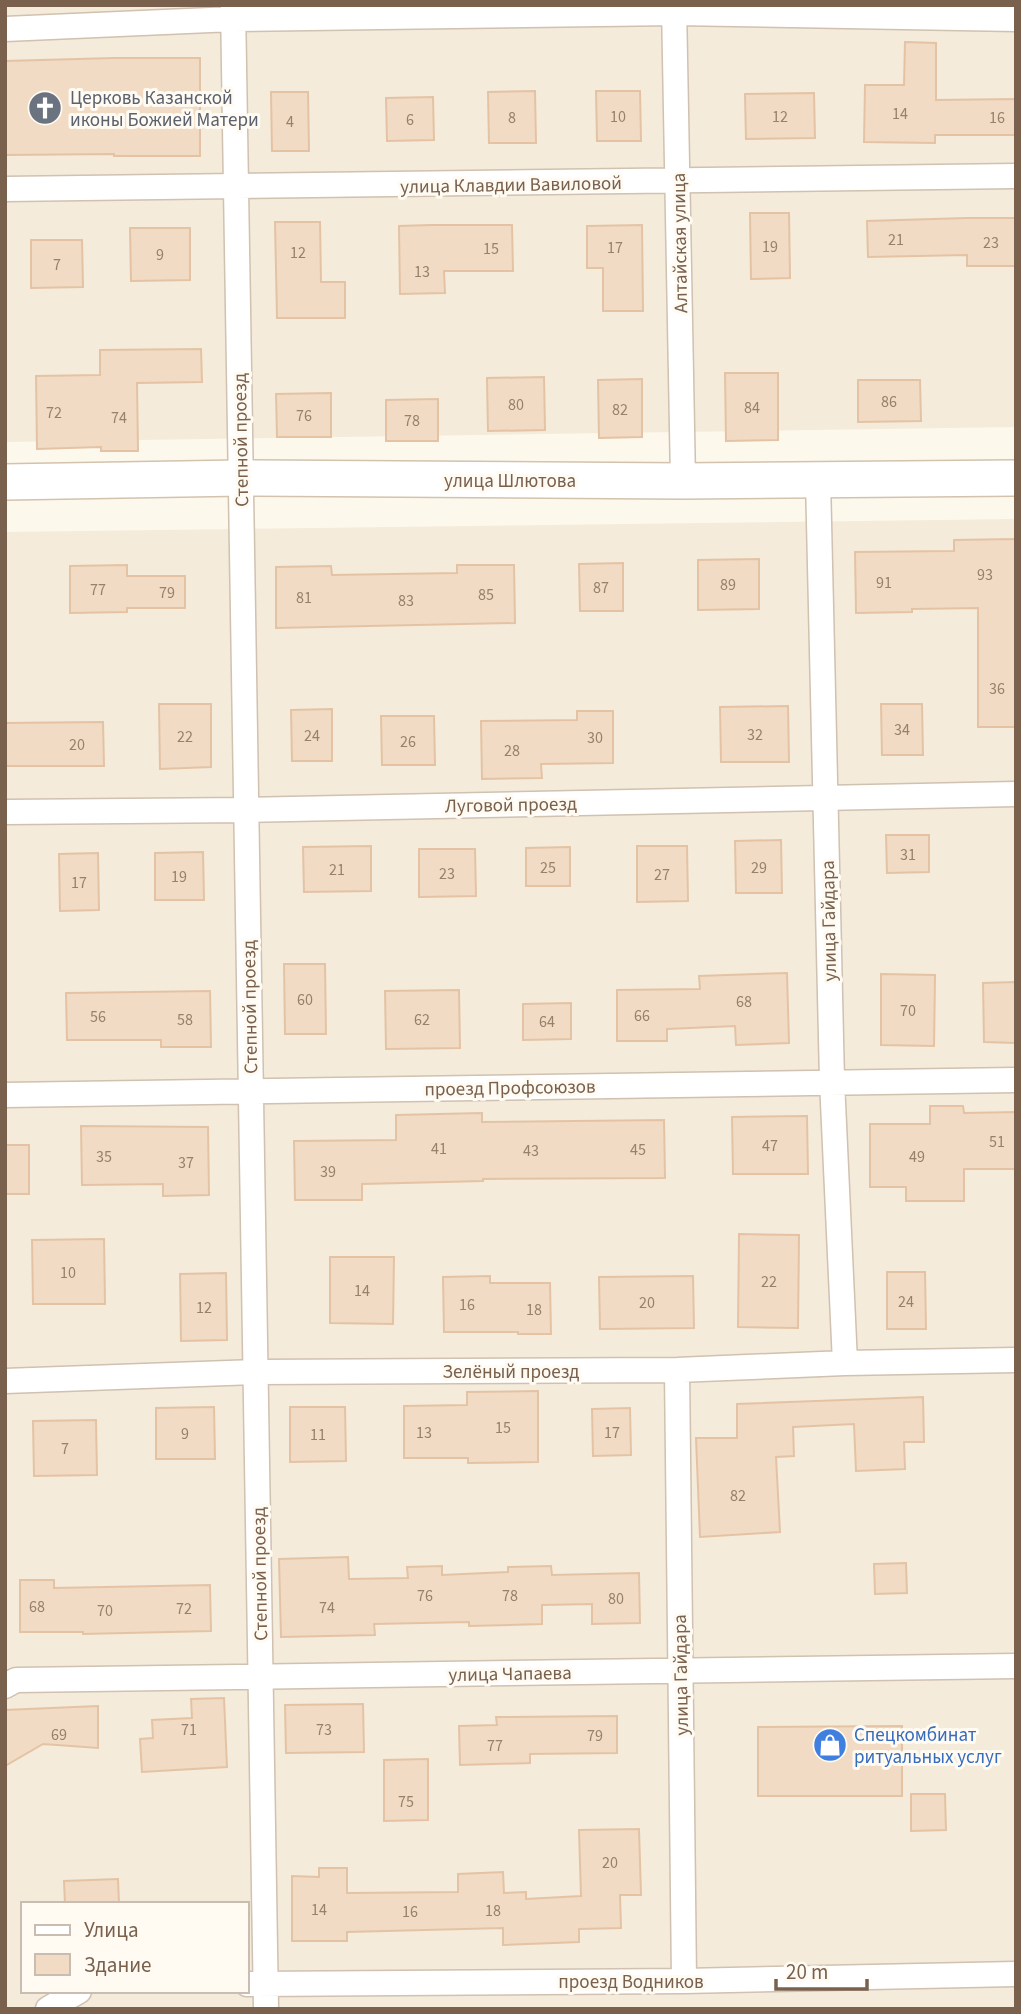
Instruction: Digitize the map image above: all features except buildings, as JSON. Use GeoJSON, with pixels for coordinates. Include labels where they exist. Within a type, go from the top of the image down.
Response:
{"type":"FeatureCollection","features":[{"type":"Feature","properties":{"kind":"main road","name":"улица Шлютова"},"geometry":{"type":"LineString","coordinates":[[5,482],[240,478],[683,481],[1016,478]]}},
{"type":"Feature","properties":{"kind":"street"},"geometry":{"type":"LineString","coordinates":[[5,29],[233,12],[675,9],[1016,19]]}},
{"type":"Feature","properties":{"kind":"street","name":"Алтайская улица"},"geometry":{"type":"LineString","coordinates":[[675,9],[683,481]]}},
{"type":"Feature","properties":{"kind":"street","name":"Степной проезд"},"geometry":{"type":"LineString","coordinates":[[233,12],[261,1676],[256,1983],[266,2009]]}},
{"type":"Feature","properties":{"kind":"street","name":"улица Клавдии Вавиловой"},"geometry":{"type":"LineString","coordinates":[[5,189],[1016,176]]}},
{"type":"Feature","properties":{"kind":"street","name":"улица Гайдара"},"geometry":{"type":"LineString","coordinates":[[818,480],[832,1081],[845,1363]]}},
{"type":"Feature","properties":{"kind":"street","name":"Луговой проезд"},"geometry":{"type":"LineString","coordinates":[[5,812],[246,810],[1016,794]]}},
{"type":"Feature","properties":{"kind":"street","name":"проезд Профсоюзов"},"geometry":{"type":"LineString","coordinates":[[5,1095],[1016,1080]]}},
{"type":"Feature","properties":{"kind":"street","name":"Зелёный проезд"},"geometry":{"type":"LineString","coordinates":[[5,1381],[256,1372],[677,1370],[1016,1360]]}},
{"type":"Feature","properties":{"kind":"street","name":"улица Гайдара"},"geometry":{"type":"LineString","coordinates":[[677,1370],[684,1981]]}},
{"type":"Feature","properties":{"kind":"street","name":"улица Чапаева"},"geometry":{"type":"LineString","coordinates":[[5,1686],[16,1680],[1016,1666]]}},
{"type":"Feature","properties":{"kind":"street","name":"проезд Водников"},"geometry":{"type":"LineString","coordinates":[[256,1983],[684,1981],[1016,1974]]}},
{"type":"Feature","properties":{"kind":"street"},"geometry":{"type":"LineString","coordinates":[[48,2009],[76,1993]]}},
{"type":"Feature","properties":{"kind":"shaded area"},"geometry":{"type":"Polygon","coordinates":[[[5,5],[1016,5],[1016,427],[5,442],[5,5]]]}},
{"type":"Feature","properties":{"kind":"shaded area"},"geometry":{"type":"Polygon","coordinates":[[[1016,519],[1016,2009],[5,2009],[5,532],[1016,519]]]}},
{"type":"Feature","properties":{"kind":"place","name":"Церковь Казанской иконы Божией Матери"},"geometry":{"type":"Point","coordinates":[45,108]}},
{"type":"Feature","properties":{"kind":"place","name":"Спецкомбинат ритуальных услуг"},"geometry":{"type":"Point","coordinates":[830,1745]}}]}
